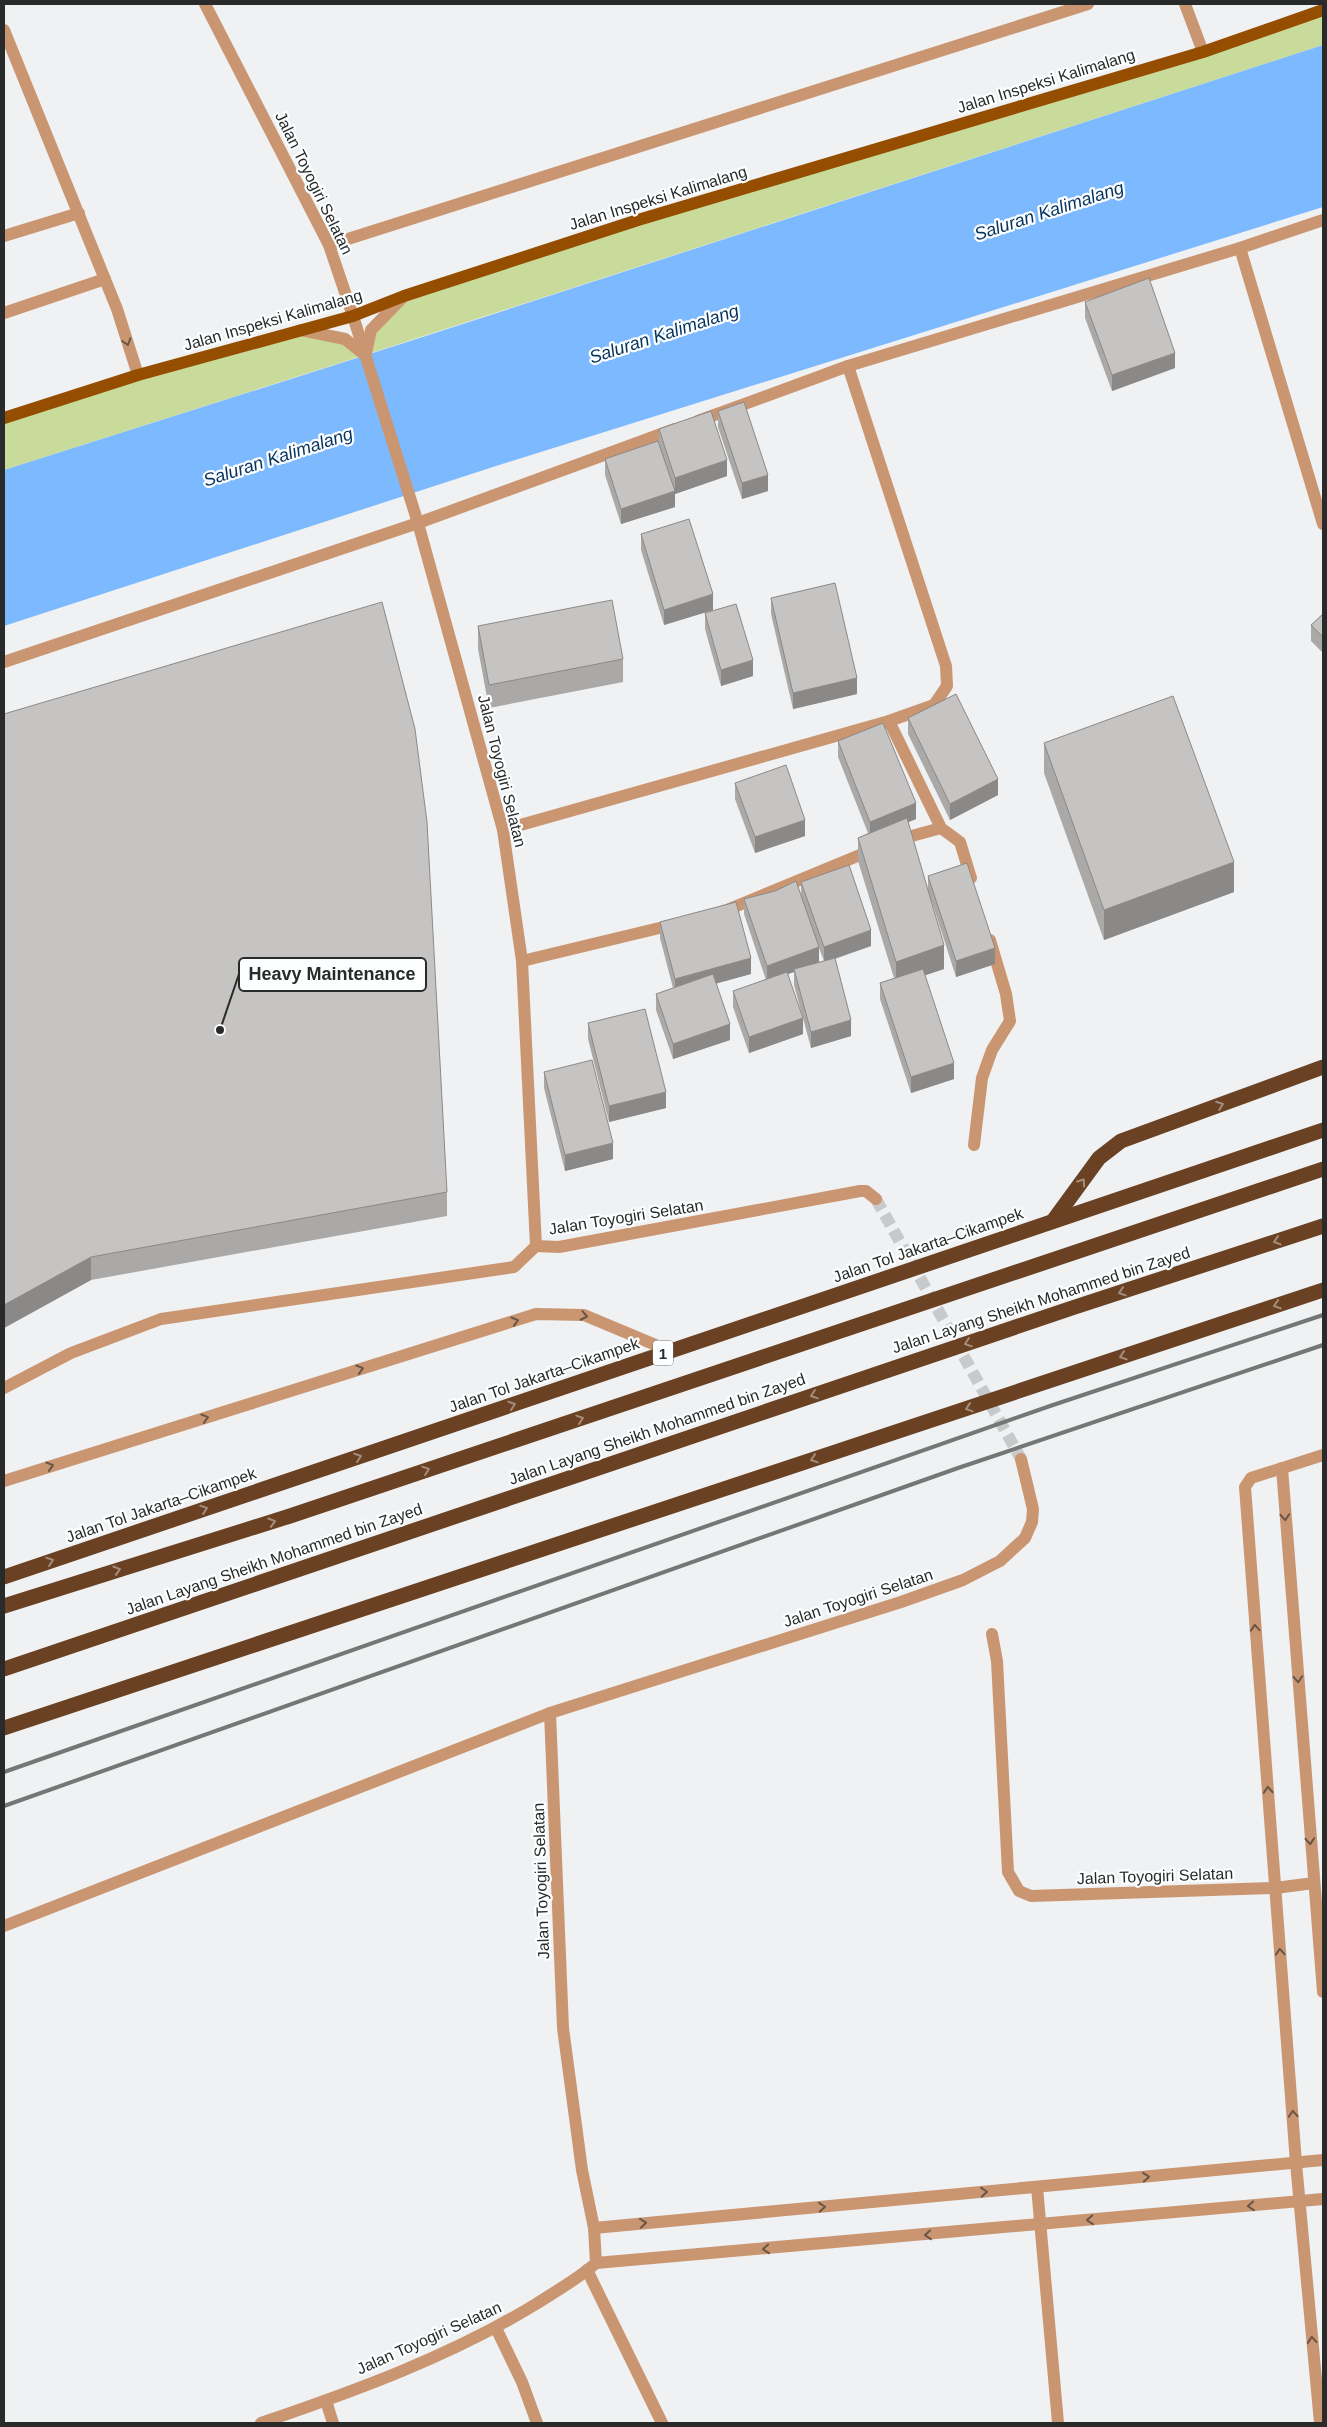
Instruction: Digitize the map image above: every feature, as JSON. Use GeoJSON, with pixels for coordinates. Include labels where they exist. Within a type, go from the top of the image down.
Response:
{"type":"FeatureCollection","features":[{"type":"Feature","properties":{"kind":"highway"},"geometry":{"type":"LineString","coordinates":[[1053,1222],[1099,1158],[1121,1141],[1323,1067]]}},
{"type":"Feature","properties":{"kind":"highway","name":"Jalan Tol Jakarta–Cikampek"},"geometry":{"type":"LineString","coordinates":[[4,1577],[1323,1130]]}},
{"type":"Feature","properties":{"kind":"highway","name":"Jalan Layang Sheikh Mohammed bin Zayed"},"geometry":{"type":"LineString","coordinates":[[4,1606],[290,1516],[1323,1169]]}},
{"type":"Feature","properties":{"kind":"highway","name":"Jalan Layang Sheikh Mohammed bin Zayed"},"geometry":{"type":"LineString","coordinates":[[4,1669],[1035,1320],[1323,1226]]}},
{"type":"Feature","properties":{"kind":"highway"},"geometry":{"type":"LineString","coordinates":[[4,1728],[1323,1290]]}},
{"type":"Feature","properties":{"kind":"main road","name":"Jalan Inspeksi Kalimalang"},"geometry":{"type":"LineString","coordinates":[[4,418],[138,375],[353,316],[404,296],[638,220],[1203,52],[1321,8]]}},
{"type":"Feature","properties":{"kind":"street","name":"Jalan Toyogiri Selatan"},"geometry":{"type":"LineString","coordinates":[[205,4],[329,245],[418,523],[503,830],[522,961],[530,1084],[536,1246],[559,1247],[860,1191],[866,1191],[876,1198]]}},
{"type":"Feature","properties":{"kind":"street"},"geometry":{"type":"LineString","coordinates":[[329,245],[1088,4]]}},
{"type":"Feature","properties":{"kind":"street"},"geometry":{"type":"LineString","coordinates":[[1185,4],[1203,52]]}},
{"type":"Feature","properties":{"kind":"street"},"geometry":{"type":"LineString","coordinates":[[4,30],[105,279],[138,375]]}},
{"type":"Feature","properties":{"kind":"street"},"geometry":{"type":"LineString","coordinates":[[4,236],[79,213]]}},
{"type":"Feature","properties":{"kind":"street"},"geometry":{"type":"LineString","coordinates":[[4,662],[418,523],[848,366],[1240,248],[1323,220]]}},
{"type":"Feature","properties":{"kind":"street"},"geometry":{"type":"LineString","coordinates":[[1240,248],[1323,524]]}},
{"type":"Feature","properties":{"kind":"street"},"geometry":{"type":"LineString","coordinates":[[4,313],[105,279]]}},
{"type":"Feature","properties":{"kind":"street"},"geometry":{"type":"LineString","coordinates":[[301,330],[345,339],[365,356],[370,330],[404,296]]}},
{"type":"Feature","properties":{"kind":"street"},"geometry":{"type":"LineString","coordinates":[[503,830],[889,721],[934,705],[947,686],[946,666],[848,366]]}},
{"type":"Feature","properties":{"kind":"street"},"geometry":{"type":"LineString","coordinates":[[889,721],[941,828],[960,842],[974,889]]}},
{"type":"Feature","properties":{"kind":"street"},"geometry":{"type":"LineString","coordinates":[[710,915],[901,838],[941,828]]}},
{"type":"Feature","properties":{"kind":"street"},"geometry":{"type":"LineString","coordinates":[[522,961],[691,920]]}},
{"type":"Feature","properties":{"kind":"street"},"geometry":{"type":"LineString","coordinates":[[974,1145],[982,1078],[992,1050],[1010,1021],[1006,994],[986,927]]}},
{"type":"Feature","properties":{"kind":"street"},"geometry":{"type":"LineString","coordinates":[[4,1388],[71,1352],[161,1319],[514,1266],[536,1246]]}},
{"type":"Feature","properties":{"kind":"street"},"geometry":{"type":"LineString","coordinates":[[4,1481],[536,1314],[584,1315],[670,1351]]}},
{"type":"Feature","properties":{"kind":"street"},"geometry":{"type":"LineString","coordinates":[[1320,2423],[1296,2162],[1244,1487],[1251,1478],[1323,1455]]}},
{"type":"Feature","properties":{"kind":"street","name":"Jalan Toyogiri Selatan"},"geometry":{"type":"LineString","coordinates":[[261,2423],[326,2401],[402,2371],[496,2328],[592,2267],[594,2228],[582,2170],[563,2028],[550,1713],[901,1602],[963,1580],[1000,1561],[1025,1538],[1032,1522],[1033,1509],[1021,1458]]}},
{"type":"Feature","properties":{"kind":"street"},"geometry":{"type":"LineString","coordinates":[[1282,1468],[1323,1992]]}},
{"type":"Feature","properties":{"kind":"street","name":"Jalan Toyogiri Selatan"},"geometry":{"type":"LineString","coordinates":[[992,1634],[996,1661],[1008,1872],[1020,1891],[1030,1896],[1275,1888],[1314,1883]]}},
{"type":"Feature","properties":{"kind":"street"},"geometry":{"type":"LineString","coordinates":[[4,1926],[550,1713]]}},
{"type":"Feature","properties":{"kind":"street"},"geometry":{"type":"LineString","coordinates":[[594,2228],[1323,2160]]}},
{"type":"Feature","properties":{"kind":"street"},"geometry":{"type":"LineString","coordinates":[[1036,2187],[1058,2423]]}},
{"type":"Feature","properties":{"kind":"street"},"geometry":{"type":"LineString","coordinates":[[662,2423],[592,2267],[1323,2199]]}},
{"type":"Feature","properties":{"kind":"street"},"geometry":{"type":"LineString","coordinates":[[496,2328],[522,2382],[537,2423]]}},
{"type":"Feature","properties":{"kind":"street"},"geometry":{"type":"LineString","coordinates":[[326,2401],[333,2423]]}},
{"type":"Feature","properties":{"kind":"green space"},"geometry":{"type":"Polygon","coordinates":[[[1323,10],[1323,45],[365,355],[371,330],[404,296],[1323,10]]]}},
{"type":"Feature","properties":{"kind":"green space"},"geometry":{"type":"Polygon","coordinates":[[[301,330],[345,339],[365,355],[4,470],[4,418],[301,330]]]}},
{"type":"Feature","properties":{"kind":"water","name":"Saluran Kalimalang"},"geometry":{"type":"Polygon","coordinates":[[[1323,45],[1323,207],[496,466],[4,626],[4,470],[404,343],[1323,45]]]}},
{"type":"Feature","properties":{"kind":"building"},"geometry":{"type":"Polygon","coordinates":[[[1149,278],[1175,353],[1112,375],[1085,302],[1149,278]]]}},
{"type":"Feature","properties":{"kind":"building"},"geometry":{"type":"Polygon","coordinates":[[[744,402],[768,475],[742,483],[718,411],[744,402]]]}},
{"type":"Feature","properties":{"kind":"building"},"geometry":{"type":"Polygon","coordinates":[[[711,411],[727,460],[675,478],[659,429],[711,411]]]}},
{"type":"Feature","properties":{"kind":"building"},"geometry":{"type":"Polygon","coordinates":[[[658,441],[675,491],[621,509],[605,459],[658,441]]]}},
{"type":"Feature","properties":{"kind":"building"},"geometry":{"type":"Polygon","coordinates":[[[689,519],[713,594],[664,610],[641,534],[689,519]]]}},
{"type":"Feature","properties":{"kind":"building"},"geometry":{"type":"Polygon","coordinates":[[[835,583],[857,678],[793,693],[771,598],[835,583]]]}},
{"type":"Feature","properties":{"kind":"building"},"geometry":{"type":"Polygon","coordinates":[[[612,600],[623,659],[489,685],[478,626],[612,600]]]}},
{"type":"Feature","properties":{"kind":"building"},"geometry":{"type":"Polygon","coordinates":[[[382,602],[415,729],[427,822],[447,1192],[91,1257],[4,1305],[4,714],[382,602]]]}},
{"type":"Feature","properties":{"kind":"building"},"geometry":{"type":"Polygon","coordinates":[[[736,604],[753,660],[721,670],[705,613],[736,604]]]}},
{"type":"Feature","properties":{"kind":"building"},"geometry":{"type":"Polygon","coordinates":[[[1323,614],[1323,637],[1311,625],[1323,614]]]}},
{"type":"Feature","properties":{"kind":"building"},"geometry":{"type":"Polygon","coordinates":[[[956,694],[998,779],[950,804],[908,718],[956,694]]]}},
{"type":"Feature","properties":{"kind":"building"},"geometry":{"type":"Polygon","coordinates":[[[1173,696],[1234,862],[1104,910],[1044,743],[1173,696]]]}},
{"type":"Feature","properties":{"kind":"building"},"geometry":{"type":"Polygon","coordinates":[[[883,723],[916,803],[870,822],[838,741],[883,723]]]}},
{"type":"Feature","properties":{"kind":"building"},"geometry":{"type":"Polygon","coordinates":[[[786,765],[805,820],[755,837],[735,783],[786,765]]]}},
{"type":"Feature","properties":{"kind":"building"},"geometry":{"type":"Polygon","coordinates":[[[907,818],[944,945],[896,962],[858,838],[907,818]]]}},
{"type":"Feature","properties":{"kind":"building"},"geometry":{"type":"Polygon","coordinates":[[[967,863],[995,948],[956,961],[928,876],[967,863]]]}},
{"type":"Feature","properties":{"kind":"building"},"geometry":{"type":"Polygon","coordinates":[[[849,865],[871,930],[824,947],[801,882],[849,865]]]}},
{"type":"Feature","properties":{"kind":"building"},"geometry":{"type":"Polygon","coordinates":[[[796,881],[819,947],[767,966],[744,899],[775,891],[796,881]]]}},
{"type":"Feature","properties":{"kind":"building"},"geometry":{"type":"Polygon","coordinates":[[[736,902],[751,958],[675,979],[660,922],[736,902]]]}},
{"type":"Feature","properties":{"kind":"building"},"geometry":{"type":"Polygon","coordinates":[[[835,958],[851,1020],[811,1032],[794,969],[835,958]]]}},
{"type":"Feature","properties":{"kind":"building"},"geometry":{"type":"Polygon","coordinates":[[[923,969],[954,1063],[911,1077],[880,983],[923,969]]]}},
{"type":"Feature","properties":{"kind":"building"},"geometry":{"type":"Polygon","coordinates":[[[787,972],[803,1018],[749,1037],[733,991],[787,972]]]}},
{"type":"Feature","properties":{"kind":"building"},"geometry":{"type":"Polygon","coordinates":[[[713,974],[730,1024],[673,1044],[656,994],[713,974]]]}},
{"type":"Feature","properties":{"kind":"building"},"geometry":{"type":"Polygon","coordinates":[[[645,1009],[666,1092],[609,1106],[588,1023],[645,1009]]]}},
{"type":"Feature","properties":{"kind":"building"},"geometry":{"type":"Polygon","coordinates":[[[592,1060],[613,1143],[565,1155],[544,1072],[592,1060]]]}},
{"type":"Feature","properties":{"kind":"tunnel"},"geometry":{"type":"LineString","coordinates":[[876,1199],[1021,1459]]}},
{"type":"Feature","properties":{"kind":"railway"},"geometry":{"type":"LineString","coordinates":[[4,1772],[1050,1406],[1323,1315]]}},
{"type":"Feature","properties":{"kind":"railway"},"geometry":{"type":"LineString","coordinates":[[4,1806],[958,1468],[1323,1345]]}},
{"type":"Feature","properties":{"kind":"place","name":"Heavy Maintenance"},"geometry":{"type":"Point","coordinates":[220,1030]}}]}
